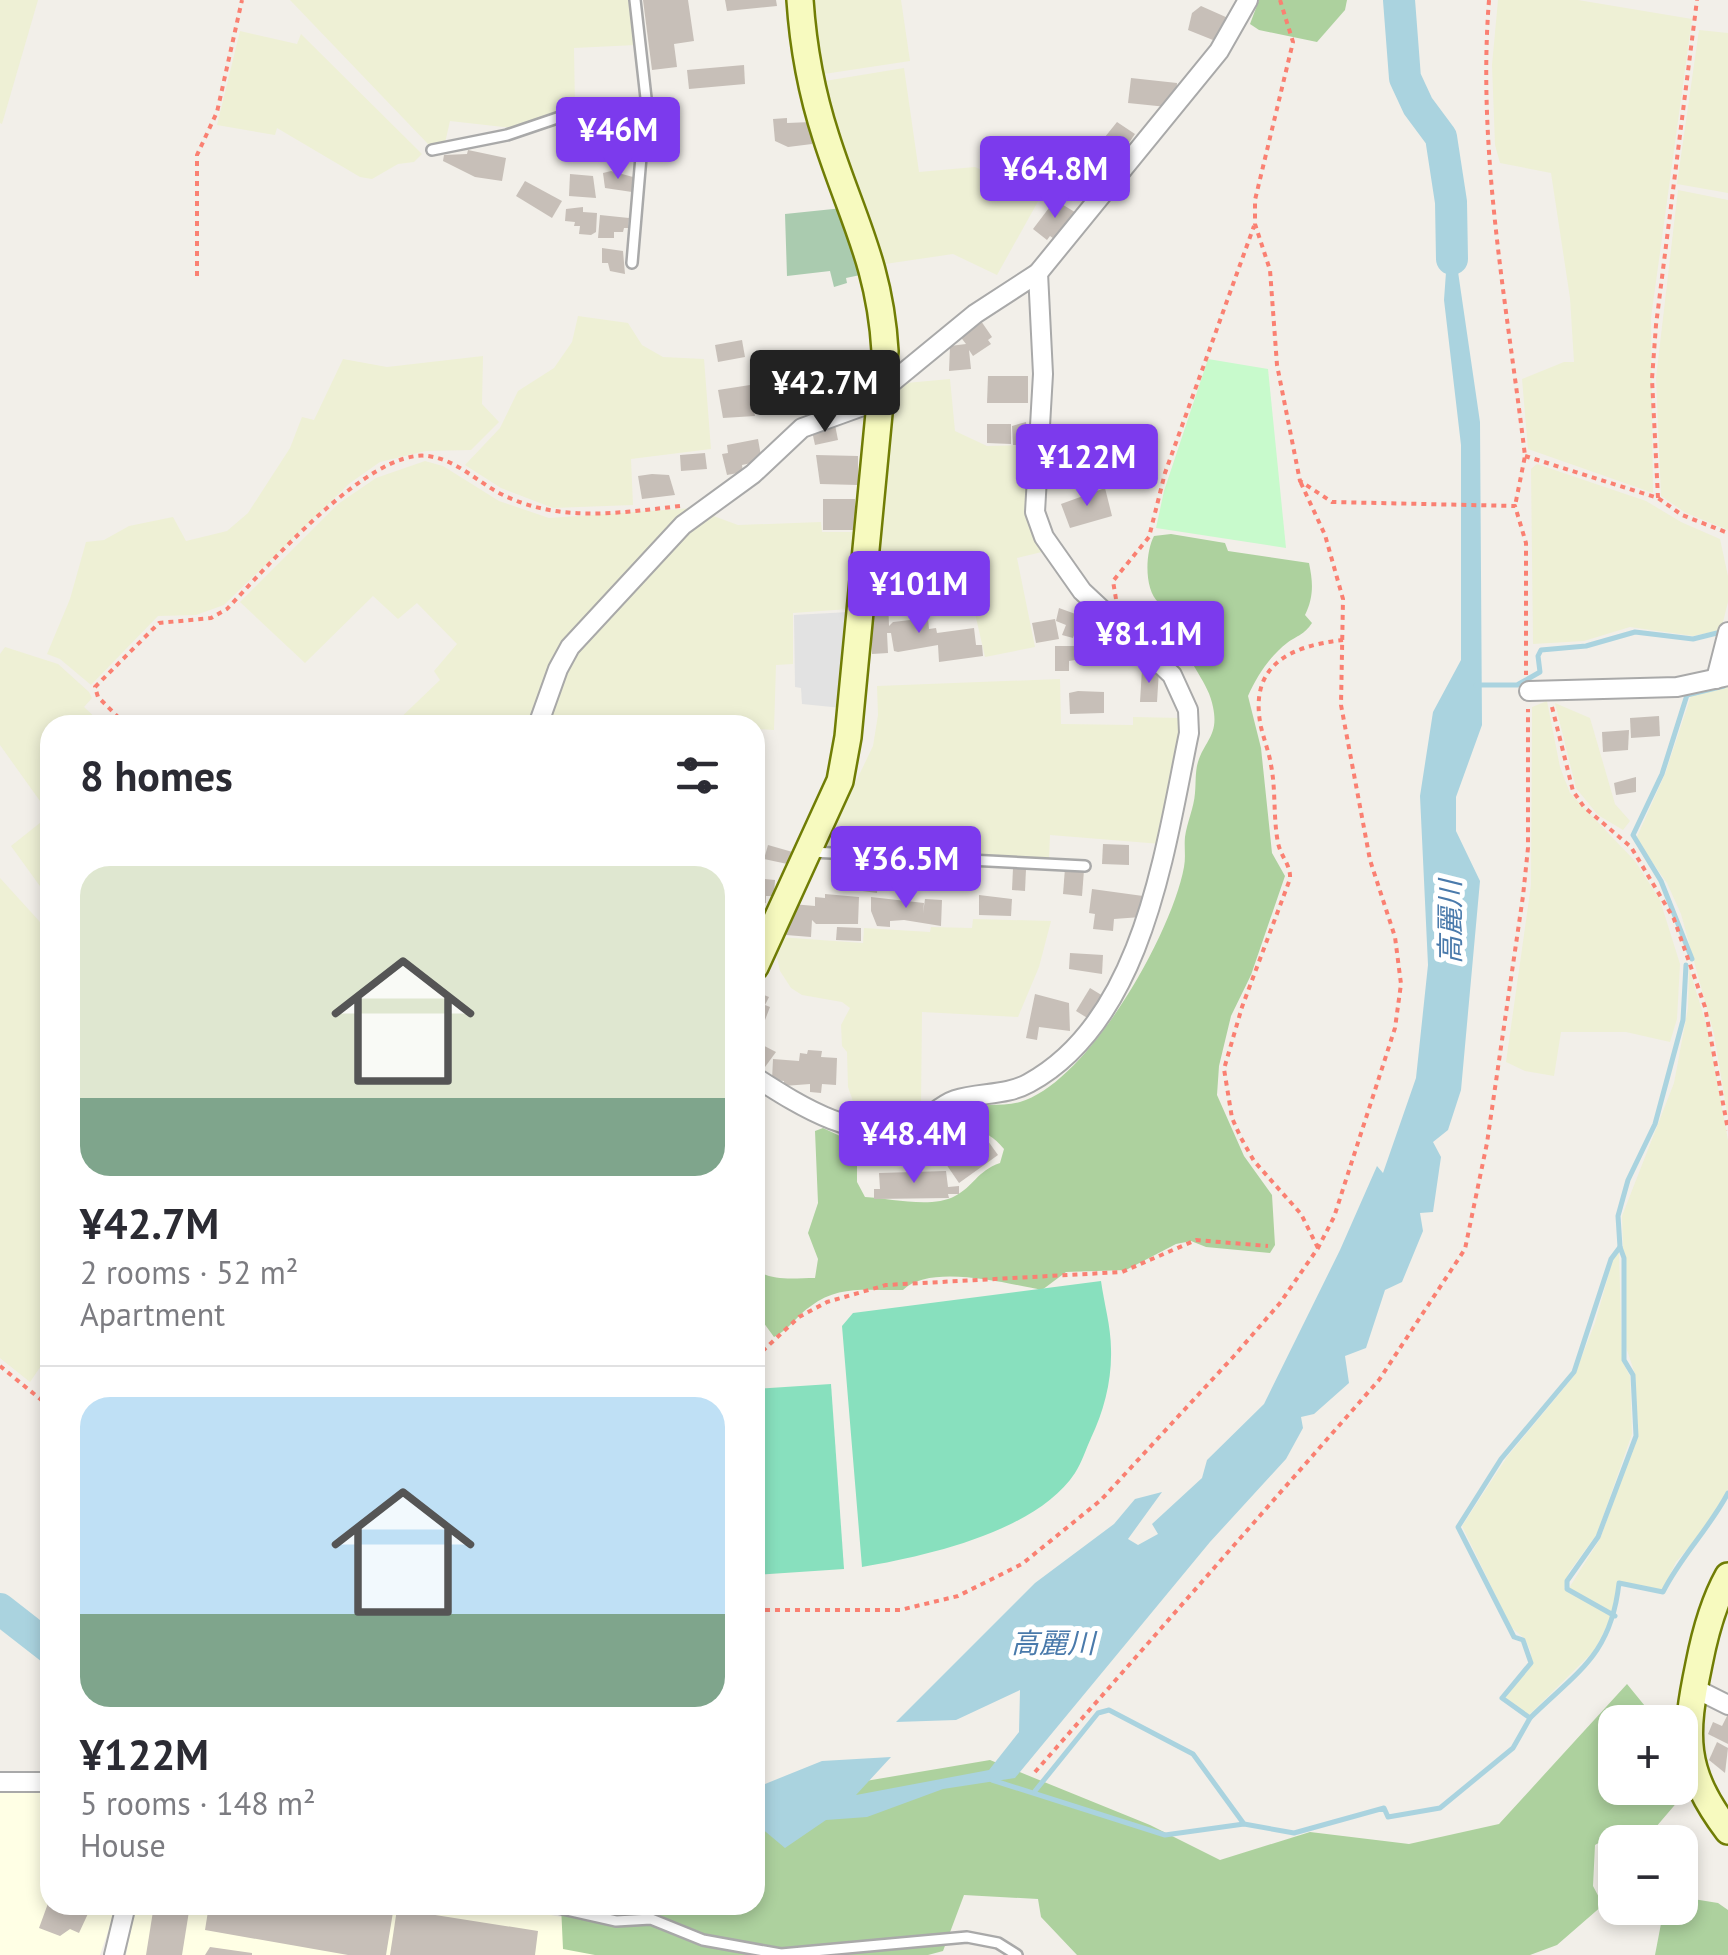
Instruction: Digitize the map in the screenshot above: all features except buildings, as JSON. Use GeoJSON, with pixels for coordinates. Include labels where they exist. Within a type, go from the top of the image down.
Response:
{"type":"FeatureCollection","features":[{"type":"Feature","properties":{"kind":"street"},"geometry":{"type":"LineString","coordinates":[[765,946],[840,781],[848,737],[885,351],[882,300],[866,242],[825,135],[800,0]]}},
{"type":"Feature","properties":{"kind":"street"},"geometry":{"type":"LineString","coordinates":[[542,715],[570,647],[683,524],[753,474],[802,428],[864,406],[975,314],[1038,273],[1219,51],[1248,0]]}},
{"type":"Feature","properties":{"kind":"street"},"geometry":{"type":"LineString","coordinates":[[765,1081],[857,1129],[886,1132],[919,1123],[952,1101],[1024,1086],[1059,1062],[1088,1031],[1116,986],[1146,922],[1188,733],[1188,710],[1172,675],[1082,591],[1044,537],[1035,512],[1043,374],[1038,273]]}},
{"type":"Feature","properties":{"kind":"street"},"geometry":{"type":"LineString","coordinates":[[1528,691],[1677,687],[1722,678],[1728,632]]}},
{"type":"Feature","properties":{"kind":"street"},"geometry":{"type":"LineString","coordinates":[[1728,1576],[1703,1640],[1688,1717],[1689,1749],[1698,1782],[1728,1832]]}},
{"type":"Feature","properties":{"kind":"street"},"geometry":{"type":"LineString","coordinates":[[1694,1688],[1728,1706]]}},
{"type":"Feature","properties":{"kind":"street"},"geometry":{"type":"LineString","coordinates":[[0,1782],[40,1782]]}},
{"type":"Feature","properties":{"kind":"street"},"geometry":{"type":"LineString","coordinates":[[114,1955],[124,1915]]}},
{"type":"Feature","properties":{"kind":"lane"},"geometry":{"type":"LineString","coordinates":[[632,263],[646,107],[635,0]]}},
{"type":"Feature","properties":{"kind":"lane"},"geometry":{"type":"LineString","coordinates":[[432,150],[508,135],[569,114],[646,107]]}},
{"type":"Feature","properties":{"kind":"lane"},"geometry":{"type":"LineString","coordinates":[[809,852],[1085,866]]}},
{"type":"Feature","properties":{"kind":"lane"},"geometry":{"type":"LineString","coordinates":[[590,1915],[616,1921],[651,1919],[703,1940],[780,1954],[968,1936],[998,1943],[1017,1955]]}},
{"type":"Feature","properties":{"kind":"path"},"geometry":{"type":"LineString","coordinates":[[197,276],[200,233],[196,155],[217,112],[242,0]]}},
{"type":"Feature","properties":{"kind":"path"},"geometry":{"type":"LineString","coordinates":[[765,1610],[900,1610],[958,1596],[1022,1564],[1101,1500],[1280,1304],[1318,1248],[1334,1217],[1390,1045],[1401,984],[1396,937],[1370,860],[1341,705],[1343,600],[1325,534],[1300,480],[1277,365],[1270,270],[1255,224],[1255,200],[1293,42],[1280,0]]}},
{"type":"Feature","properties":{"kind":"path"},"geometry":{"type":"LineString","coordinates":[[1035,1772],[1379,1380],[1466,1249],[1487,1143],[1528,848],[1526,543],[1513,505],[1525,456],[1487,142],[1484,70],[1489,0]]}},
{"type":"Feature","properties":{"kind":"path"},"geometry":{"type":"LineString","coordinates":[[1658,498],[1652,379],[1697,0]]}},
{"type":"Feature","properties":{"kind":"path"},"geometry":{"type":"LineString","coordinates":[[1126,632],[1113,581],[1149,537],[1165,474],[1255,224]]}},
{"type":"Feature","properties":{"kind":"path"},"geometry":{"type":"LineString","coordinates":[[116,715],[98,697],[95,687],[159,622],[211,618],[227,610],[336,500],[383,465],[424,455],[453,463],[501,494],[552,514],[618,513],[710,502]]}},
{"type":"Feature","properties":{"kind":"path"},"geometry":{"type":"LineString","coordinates":[[1525,456],[1658,498],[1682,515],[1728,533]]}},
{"type":"Feature","properties":{"kind":"path"},"geometry":{"type":"LineString","coordinates":[[1300,480],[1332,502],[1513,505]]}},
{"type":"Feature","properties":{"kind":"path"},"geometry":{"type":"LineString","coordinates":[[1318,1248],[1302,1214],[1254,1161],[1241,1138],[1232,1118],[1224,1069],[1291,869],[1279,850],[1274,823],[1273,775],[1260,725],[1260,689],[1272,666],[1287,655],[1313,643],[1343,640]]}},
{"type":"Feature","properties":{"kind":"path"},"geometry":{"type":"LineString","coordinates":[[1549,692],[1573,791],[1584,807],[1631,847],[1674,918],[1704,1008],[1728,1130]]}},
{"type":"Feature","properties":{"kind":"path"},"geometry":{"type":"LineString","coordinates":[[765,1349],[799,1317],[826,1302],[886,1285],[1122,1272],[1196,1240],[1268,1246]]}},
{"type":"Feature","properties":{"kind":"path"},"geometry":{"type":"LineString","coordinates":[[0,1366],[40,1398]]}},
{"type":"Feature","properties":{"kind":"shaded area"},"geometry":{"type":"Polygon","coordinates":[[[0,0],[38,0],[2,124],[0,123],[0,0]]]}},
{"type":"Feature","properties":{"kind":"shaded area"},"geometry":{"type":"Polygon","coordinates":[[[290,0],[631,0],[636,45],[574,48],[575,109],[512,128],[450,121],[445,143],[428,144],[290,0]]]}},
{"type":"Feature","properties":{"kind":"shaded area"},"geometry":{"type":"Polygon","coordinates":[[[812,0],[901,0],[910,61],[824,74],[812,0]]]}},
{"type":"Feature","properties":{"kind":"shaded area"},"geometry":{"type":"Polygon","coordinates":[[[1498,0],[1578,0],[1692,19],[1651,318],[1653,493],[1528,449],[1522,379],[1564,362],[1574,362],[1570,298],[1551,173],[1500,163],[1495,145],[1492,65],[1498,0]]]}},
{"type":"Feature","properties":{"kind":"shaded area"},"geometry":{"type":"Polygon","coordinates":[[[1699,30],[1728,33],[1728,193],[1677,184],[1699,30]]]}},
{"type":"Feature","properties":{"kind":"shaded area"},"geometry":{"type":"Polygon","coordinates":[[[240,31],[297,44],[301,34],[422,154],[414,162],[398,164],[372,179],[360,177],[277,128],[275,135],[217,125],[240,31]]]}},
{"type":"Feature","properties":{"kind":"shaded area"},"geometry":{"type":"Polygon","coordinates":[[[904,68],[919,172],[975,167],[1041,196],[997,275],[953,254],[885,264],[842,145],[825,81],[904,68]]]}},
{"type":"Feature","properties":{"kind":"shaded area"},"geometry":{"type":"Polygon","coordinates":[[[1678,190],[1728,200],[1728,530],[1686,513],[1661,496],[1656,378],[1678,190]]]}},
{"type":"Feature","properties":{"kind":"shaded area"},"geometry":{"type":"Polygon","coordinates":[[[843,208],[865,274],[846,278],[847,283],[834,287],[830,271],[787,276],[785,214],[843,208]]]}},
{"type":"Feature","properties":{"kind":"shaded area"},"geometry":{"type":"Polygon","coordinates":[[[578,316],[628,323],[642,345],[663,357],[704,359],[711,449],[631,459],[633,505],[553,508],[501,488],[465,465],[500,428],[518,391],[554,368],[572,342],[578,316]]]}},
{"type":"Feature","properties":{"kind":"shaded area"},"geometry":{"type":"Polygon","coordinates":[[[483,356],[482,404],[499,422],[471,450],[426,451],[380,462],[350,483],[224,605],[196,615],[158,616],[91,685],[60,659],[47,654],[70,599],[86,542],[104,540],[129,526],[173,517],[186,541],[227,531],[248,513],[290,448],[302,417],[314,420],[343,359],[387,367],[483,356]]]}},
{"type":"Feature","properties":{"kind":"shaded area"},"geometry":{"type":"Polygon","coordinates":[[[950,379],[955,431],[987,446],[1034,445],[1046,551],[1017,558],[1035,647],[985,657],[964,565],[872,576],[889,400],[906,383],[950,379]]]}},
{"type":"Feature","properties":{"kind":"shaded area"},"geometry":{"type":"Polygon","coordinates":[[[425,461],[443,466],[499,501],[549,518],[693,508],[580,628],[538,715],[403,715],[440,680],[434,671],[457,644],[417,603],[398,619],[373,596],[305,663],[240,602],[338,504],[376,478],[425,461]]]}},
{"type":"Feature","properties":{"kind":"shaded area"},"geometry":{"type":"Polygon","coordinates":[[[1537,464],[1646,501],[1720,539],[1728,576],[1728,602],[1721,630],[1693,636],[1630,627],[1584,641],[1533,644],[1531,469],[1537,464]]]}},
{"type":"Feature","properties":{"kind":"shaded area"},"geometry":{"type":"Polygon","coordinates":[[[708,514],[738,525],[821,522],[822,532],[857,532],[849,609],[793,613],[793,664],[776,665],[774,730],[765,730],[765,715],[550,715],[563,671],[584,643],[708,514]]]}},
{"type":"Feature","properties":{"kind":"shaded area"},"geometry":{"type":"Polygon","coordinates":[[[849,612],[842,708],[802,704],[801,688],[795,687],[794,615],[849,612]]]}},
{"type":"Feature","properties":{"kind":"shaded area"},"geometry":{"type":"Polygon","coordinates":[[[5,647],[58,664],[92,698],[84,707],[92,715],[40,715],[40,801],[0,745],[0,654],[5,647]]]}},
{"type":"Feature","properties":{"kind":"shaded area"},"geometry":{"type":"Polygon","coordinates":[[[1060,679],[1061,724],[1133,725],[1133,717],[1181,718],[1161,844],[1050,835],[1049,860],[825,846],[873,746],[877,686],[1060,679]]]}},
{"type":"Feature","properties":{"kind":"shaded area"},"geometry":{"type":"Polygon","coordinates":[[[1728,687],[1728,1119],[1714,1034],[1681,914],[1667,883],[1636,839],[1665,774],[1691,696],[1728,687]]]}},
{"type":"Feature","properties":{"kind":"shaded area"},"geometry":{"type":"Polygon","coordinates":[[[1547,701],[1560,767],[1570,793],[1635,861],[1660,900],[1680,964],[1677,1019],[1670,1042],[1626,1032],[1561,1032],[1554,1076],[1525,1071],[1506,1062],[1531,885],[1532,707],[1547,701]]]}},
{"type":"Feature","properties":{"kind":"shaded area"},"geometry":{"type":"Polygon","coordinates":[[[1555,703],[1590,718],[1615,804],[1630,821],[1623,830],[1598,815],[1576,788],[1555,703]]]}},
{"type":"Feature","properties":{"kind":"shaded area"},"geometry":{"type":"Polygon","coordinates":[[[40,823],[40,886],[11,846],[40,823]]]}},
{"type":"Feature","properties":{"kind":"shaded area"},"geometry":{"type":"Polygon","coordinates":[[[0,878],[40,922],[40,1368],[30,1382],[0,1358],[0,878]]]}},
{"type":"Feature","properties":{"kind":"shaded area"},"geometry":{"type":"Polygon","coordinates":[[[973,919],[1051,921],[1039,967],[1018,1017],[922,1012],[921,1108],[898,1120],[864,1118],[857,1113],[848,1087],[847,1052],[842,1046],[841,1025],[850,1008],[842,1002],[802,995],[791,988],[780,971],[775,949],[778,937],[863,943],[864,928],[930,932],[931,927],[972,928],[973,919]]]}},
{"type":"Feature","properties":{"kind":"shaded area"},"geometry":{"type":"Polygon","coordinates":[[[1689,968],[1707,1027],[1728,1140],[1728,1489],[1709,1524],[1676,1562],[1662,1591],[1617,1581],[1614,1614],[1569,1588],[1600,1539],[1638,1433],[1635,1374],[1626,1347],[1622,1216],[1674,1083],[1688,1008],[1689,968]]]}},
{"type":"Feature","properties":{"kind":"shaded area"},"geometry":{"type":"Polygon","coordinates":[[[1619,1252],[1622,1361],[1630,1376],[1632,1434],[1597,1534],[1569,1572],[1564,1588],[1612,1616],[1594,1651],[1529,1715],[1504,1697],[1531,1667],[1531,1652],[1525,1639],[1511,1627],[1462,1526],[1507,1457],[1574,1376],[1595,1323],[1613,1259],[1619,1252]]]}},
{"type":"Feature","properties":{"kind":"shaded area"},"geometry":{"type":"Polygon","coordinates":[[[0,1788],[40,1788],[40,1915],[114,1915],[100,1955],[0,1955],[0,1788]]]}},
{"type":"Feature","properties":{"kind":"shaded area"},"geometry":{"type":"Polygon","coordinates":[[[134,1915],[551,1915],[753,1955],[126,1955],[134,1915]]]}},
{"type":"Feature","properties":{"kind":"green space"},"geometry":{"type":"Polygon","coordinates":[[[1259,0],[1347,0],[1345,10],[1317,42],[1259,30],[1250,24],[1259,0]]]}},
{"type":"Feature","properties":{"kind":"green space"},"geometry":{"type":"Polygon","coordinates":[[[1208,359],[1268,369],[1286,548],[1156,528],[1164,491],[1208,359]]]}},
{"type":"Feature","properties":{"kind":"green space"},"geometry":{"type":"Polygon","coordinates":[[[1171,534],[1225,543],[1228,551],[1309,563],[1311,596],[1305,615],[1312,623],[1275,654],[1248,696],[1261,748],[1272,853],[1285,876],[1251,975],[1231,1016],[1219,1066],[1217,1095],[1244,1156],[1272,1195],[1275,1245],[1270,1253],[1206,1247],[1191,1241],[1176,1244],[1126,1270],[1066,1272],[1042,1290],[950,1277],[916,1282],[903,1290],[833,1294],[774,1337],[765,1325],[765,1274],[776,1278],[815,1278],[818,1259],[808,1233],[818,1203],[815,1131],[823,1128],[857,1144],[857,1182],[865,1197],[934,1202],[955,1196],[1000,1163],[1004,1149],[993,1138],[972,1131],[917,1160],[873,1150],[870,1140],[912,1136],[960,1108],[1020,1102],[1046,1089],[1099,1037],[1145,966],[1163,929],[1184,867],[1197,766],[1213,731],[1214,716],[1211,698],[1181,639],[1162,630],[1154,613],[1159,603],[1148,581],[1148,571],[1154,536],[1171,534]]]}},
{"type":"Feature","properties":{"kind":"green space"},"geometry":{"type":"Polygon","coordinates":[[[1101,1281],[1110,1332],[1110,1372],[1100,1417],[1075,1473],[1035,1511],[979,1538],[862,1567],[842,1326],[853,1313],[1101,1281]]]}},
{"type":"Feature","properties":{"kind":"green space"},"geometry":{"type":"Polygon","coordinates":[[[831,1384],[844,1569],[765,1574],[765,1388],[831,1384]]]}},
{"type":"Feature","properties":{"kind":"green space"},"geometry":{"type":"Polygon","coordinates":[[[1627,1684],[1644,1705],[1608,1705],[1627,1684]]]}},
{"type":"Feature","properties":{"kind":"green space"},"geometry":{"type":"Polygon","coordinates":[[[1598,1716],[1598,1805],[1675,1805],[1658,1825],[1598,1825],[1593,1886],[1598,1909],[1557,1945],[1530,1955],[1077,1955],[1041,1917],[1038,1899],[964,1895],[943,1951],[928,1955],[595,1955],[563,1949],[561,1915],[765,1915],[765,1814],[836,1786],[990,1760],[1150,1825],[1220,1860],[1310,1832],[1409,1844],[1499,1824],[1598,1716]]]}},
{"type":"Feature","properties":{"kind":"green space"},"geometry":{"type":"Polygon","coordinates":[[[1698,1900],[1718,1903],[1728,1910],[1728,1955],[1655,1955],[1661,1925],[1698,1925],[1698,1900]]]}},
{"type":"Feature","properties":{"kind":"water","name":"高麗川"},"geometry":{"type":"Polygon","coordinates":[[[1450,217],[1480,422],[1482,725],[1456,797],[1456,831],[1480,881],[1461,1090],[1448,1130],[1433,1142],[1441,1157],[1433,1212],[1420,1213],[1423,1231],[1402,1282],[1385,1290],[1366,1348],[1345,1356],[1349,1383],[1314,1414],[1301,1417],[1303,1428],[1286,1459],[1210,1542],[1015,1778],[943,1789],[867,1817],[826,1820],[785,1848],[765,1831],[765,1784],[822,1761],[891,1757],[856,1795],[989,1770],[1019,1732],[1020,1690],[956,1720],[896,1722],[1035,1583],[1114,1524],[1135,1499],[1162,1492],[1128,1539],[1138,1545],[1158,1534],[1152,1524],[1202,1478],[1207,1460],[1264,1404],[1377,1166],[1383,1173],[1416,1078],[1428,965],[1420,796],[1433,712],[1461,660],[1461,445],[1444,300],[1450,217]]]}},
{"type":"Feature","properties":{"kind":"waterway","name":"高麗川"},"geometry":{"type":"LineString","coordinates":[[1399,0],[1405,78],[1418,106],[1441,137],[1451,202],[1452,259]]}},
{"type":"Feature","properties":{"kind":"waterway"},"geometry":{"type":"LineString","coordinates":[[1476,685],[1517,685],[1540,672],[1541,650],[1586,646],[1635,632],[1693,639],[1725,631]]}},
{"type":"Feature","properties":{"kind":"waterway"},"geometry":{"type":"LineString","coordinates":[[1692,959],[1661,881],[1633,835],[1662,774],[1687,695],[1724,686]]}},
{"type":"Feature","properties":{"kind":"waterway"},"geometry":{"type":"LineString","coordinates":[[1035,1791],[1098,1713],[1109,1710],[1193,1754],[1244,1824],[1294,1833],[1384,1808],[1388,1817],[1440,1808],[1513,1748],[1530,1718],[1502,1698],[1531,1663],[1523,1640],[1514,1637],[1458,1527],[1501,1459],[1574,1372],[1611,1259],[1620,1247],[1618,1216],[1628,1180],[1655,1124],[1683,1020],[1686,965]]}},
{"type":"Feature","properties":{"kind":"waterway"},"geometry":{"type":"LineString","coordinates":[[1615,1616],[1567,1589],[1567,1581],[1598,1537],[1636,1436],[1633,1375],[1624,1360],[1624,1258],[1620,1247]]}},
{"type":"Feature","properties":{"kind":"waterway"},"geometry":{"type":"LineString","coordinates":[[1530,1718],[1577,1674],[1600,1645],[1615,1608],[1619,1583],[1663,1592],[1728,1493]]}},
{"type":"Feature","properties":{"kind":"waterway","name":"高麗川"},"geometry":{"type":"LineString","coordinates":[[0,1609],[40,1640]]}},
{"type":"Feature","properties":{"kind":"waterway"},"geometry":{"type":"LineString","coordinates":[[992,1780],[1165,1835],[1244,1824]]}}]}
